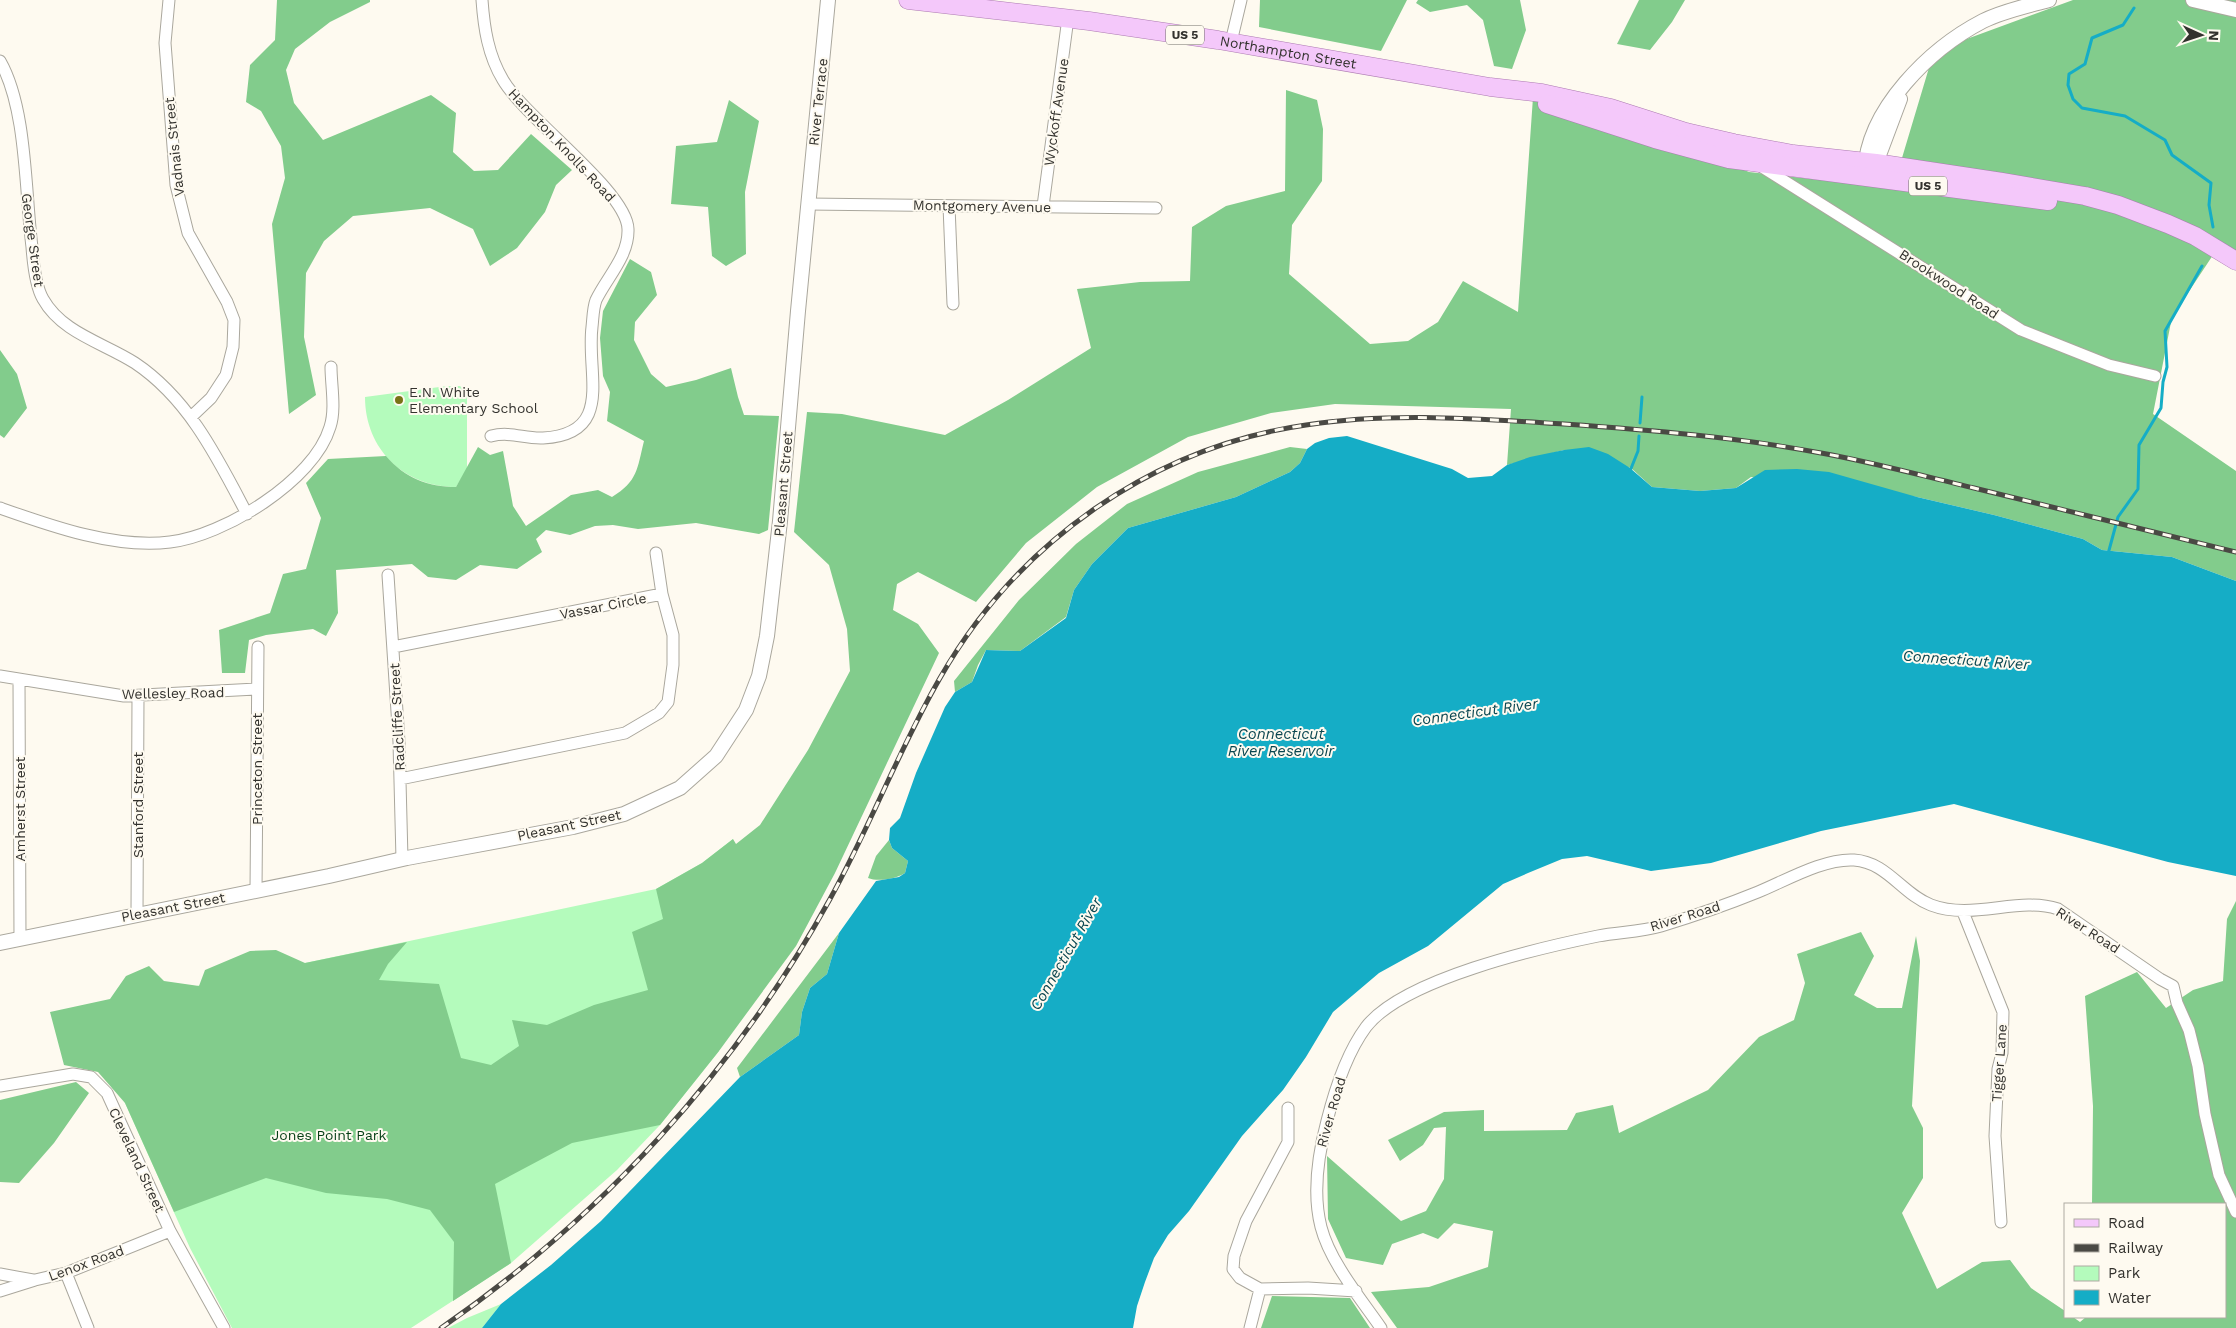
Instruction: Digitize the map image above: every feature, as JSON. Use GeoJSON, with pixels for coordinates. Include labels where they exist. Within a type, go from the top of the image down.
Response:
{"type":"FeatureCollection","features":[{"type":"Feature","properties":{"kind":"main road","name":"Northampton Street"},"geometry":{"type":"LineString","coordinates":[[908,0],[1068,18],[1232,42],[1490,87]]}},
{"type":"Feature","properties":{"kind":"main road","name":"US 5"},"geometry":{"type":"LineString","coordinates":[[1490,87],[1729,159],[1756,163],[1869,168]]}},
{"type":"Feature","properties":{"kind":"main road","name":"US 5"},"geometry":{"type":"LineString","coordinates":[[1490,87],[1579,100],[1686,132],[1734,143],[2142,214],[2185,232],[2236,261]]}},
{"type":"Feature","properties":{"kind":"street","name":"Vadnais Street"},"geometry":{"type":"LineString","coordinates":[[169,0],[166,42],[176,185],[188,233],[234,320],[232,347],[226,375],[211,398],[191,417]]}},
{"type":"Feature","properties":{"kind":"street","name":"Hampton Knolls Road"},"geometry":{"type":"LineString","coordinates":[[482,0],[487,44],[503,80],[526,110],[585,167],[615,200],[628,226],[627,244],[596,302],[590,342],[593,378],[592,404],[586,423],[565,435],[541,438],[504,433],[491,436]]}},
{"type":"Feature","properties":{"kind":"street","name":"River Terrace"},"geometry":{"type":"LineString","coordinates":[[808,204],[828,0]]}},
{"type":"Feature","properties":{"kind":"street"},"geometry":{"type":"LineString","coordinates":[[1232,42],[1241,0]]}},
{"type":"Feature","properties":{"kind":"street"},"geometry":{"type":"LineString","coordinates":[[1869,168],[1897,104],[1913,75],[1951,40],[1984,20],[2049,0]]}},
{"type":"Feature","properties":{"kind":"street"},"geometry":{"type":"LineString","coordinates":[[2193,0],[2236,10]]}},
{"type":"Feature","properties":{"kind":"street","name":"Wyckoff Avenue"},"geometry":{"type":"LineString","coordinates":[[1043,206],[1068,18]]}},
{"type":"Feature","properties":{"kind":"street","name":"George Street"},"geometry":{"type":"LineString","coordinates":[[0,61],[18,113],[34,262],[42,298],[64,324],[136,364],[191,417],[214,451],[247,514]]}},
{"type":"Feature","properties":{"kind":"street","name":"Brookwood Road"},"geometry":{"type":"LineString","coordinates":[[1756,163],[2022,330],[2109,365],[2155,376]]}},
{"type":"Feature","properties":{"kind":"street","name":"Montgomery Avenue"},"geometry":{"type":"LineString","coordinates":[[808,204],[1156,208]]}},
{"type":"Feature","properties":{"kind":"street","name":"Pleasant Street"},"geometry":{"type":"LineString","coordinates":[[0,943],[402,859],[573,827],[624,814],[680,788],[716,756],[746,710],[758,676],[767,636],[774,585],[808,204]]}},
{"type":"Feature","properties":{"kind":"street"},"geometry":{"type":"LineString","coordinates":[[949,206],[953,304]]}},
{"type":"Feature","properties":{"kind":"street"},"geometry":{"type":"LineString","coordinates":[[0,508],[79,533],[128,542],[170,542],[208,533],[259,507],[307,465],[325,442],[331,425],[331,367]]}},
{"type":"Feature","properties":{"kind":"street"},"geometry":{"type":"LineString","coordinates":[[656,553],[662,594]]}},
{"type":"Feature","properties":{"kind":"street","name":"Radcliffe Street"},"geometry":{"type":"LineString","coordinates":[[388,575],[400,779],[402,859]]}},
{"type":"Feature","properties":{"kind":"street","name":"Vassar Circle"},"geometry":{"type":"LineString","coordinates":[[393,647],[662,594],[673,635],[674,665],[668,702],[660,713],[625,732],[400,779]]}},
{"type":"Feature","properties":{"kind":"street","name":"Princeton Street"},"geometry":{"type":"LineString","coordinates":[[256,891],[258,647]]}},
{"type":"Feature","properties":{"kind":"street","name":"Wellesley Road"},"geometry":{"type":"LineString","coordinates":[[0,676],[124,696],[257,689]]}},
{"type":"Feature","properties":{"kind":"street","name":"Amherst Street"},"geometry":{"type":"LineString","coordinates":[[19,679],[20,939]]}},
{"type":"Feature","properties":{"kind":"street","name":"Stanford Street"},"geometry":{"type":"LineString","coordinates":[[137,914],[138,696]]}},
{"type":"Feature","properties":{"kind":"street","name":"River Road"},"geometry":{"type":"LineString","coordinates":[[1381,1328],[1341,1270],[1321,1228],[1316,1188],[1319,1149],[1332,1100],[1348,1058],[1367,1026],[1390,1005],[1421,988],[1474,968],[1539,949],[1601,935],[1658,927],[1757,892],[1816,866],[1851,860],[1870,863],[1883,869],[1914,895],[1931,906],[1964,912],[2045,905],[2058,909],[2173,986],[2177,1003],[2189,1030],[2198,1066],[2205,1114],[2219,1175],[2236,1212]]}},
{"type":"Feature","properties":{"kind":"street","name":"Tigger Lane"},"geometry":{"type":"LineString","coordinates":[[1964,912],[2003,1012],[2002,1053],[1998,1069],[1995,1136],[2002,1222]]}},
{"type":"Feature","properties":{"kind":"street","name":"Cleveland Street"},"geometry":{"type":"LineString","coordinates":[[0,1086],[73,1074],[91,1076],[107,1093],[170,1231],[224,1328]]}},
{"type":"Feature","properties":{"kind":"street"},"geometry":{"type":"LineString","coordinates":[[1288,1108],[1288,1142],[1246,1221],[1234,1256],[1234,1269],[1240,1278],[1260,1289],[1308,1288],[1356,1292]]}},
{"type":"Feature","properties":{"kind":"street","name":"Lenox Road"},"geometry":{"type":"LineString","coordinates":[[0,1292],[35,1280],[66,1273],[170,1231]]}},
{"type":"Feature","properties":{"kind":"street"},"geometry":{"type":"LineString","coordinates":[[66,1273],[88,1328]]}},
{"type":"Feature","properties":{"kind":"street"},"geometry":{"type":"LineString","coordinates":[[0,1274],[35,1280]]}},
{"type":"Feature","properties":{"kind":"street"},"geometry":{"type":"LineString","coordinates":[[1250,1328],[1260,1289]]}},
{"type":"Feature","properties":{"kind":"green space"},"geometry":{"type":"Polygon","coordinates":[[[277,0],[370,0],[370,2],[330,22],[295,49],[286,70],[294,103],[323,140],[431,95],[456,113],[453,152],[474,171],[498,170],[531,134],[572,170],[556,185],[545,212],[517,248],[490,266],[473,229],[430,208],[353,216],[324,241],[306,273],[304,337],[316,395],[289,414],[272,224],[285,178],[281,146],[261,111],[246,102],[250,65],[275,40],[277,0]]]}},
{"type":"Feature","properties":{"kind":"green space"},"geometry":{"type":"Polygon","coordinates":[[[1260,0],[1407,0],[1381,51],[1259,27],[1260,0]]]}},
{"type":"Feature","properties":{"kind":"green space"},"geometry":{"type":"Polygon","coordinates":[[[1418,0],[1520,0],[1526,30],[1512,69],[1494,66],[1483,20],[1467,5],[1430,12],[1416,3],[1418,0]]]}},
{"type":"Feature","properties":{"kind":"green space"},"geometry":{"type":"Polygon","coordinates":[[[1639,0],[1685,0],[1672,22],[1650,50],[1617,44],[1639,0]]]}},
{"type":"Feature","properties":{"kind":"green space"},"geometry":{"type":"Polygon","coordinates":[[[2073,0],[2236,0],[2236,268],[2213,255],[2172,317],[2153,414],[2236,471],[2236,581],[2172,557],[2102,550],[2083,539],[1917,497],[1751,477],[1736,488],[1700,491],[1652,487],[1631,468],[1564,450],[1507,465],[1511,409],[1335,404],[1271,413],[1188,437],[1097,487],[1026,543],[976,602],[918,572],[897,584],[893,610],[918,624],[939,653],[835,873],[796,946],[719,1051],[660,1125],[572,1143],[495,1184],[511,1263],[453,1301],[454,1242],[430,1210],[387,1199],[326,1193],[266,1178],[174,1212],[125,1103],[98,1072],[64,1065],[50,1012],[110,999],[126,976],[149,966],[164,981],[199,986],[205,970],[250,951],[276,950],[305,963],[407,942],[388,964],[379,980],[439,984],[461,1058],[491,1065],[519,1046],[512,1020],[547,1025],[594,1005],[648,990],[632,932],[663,919],[656,889],[702,863],[733,839],[736,844],[760,825],[808,750],[850,671],[847,629],[829,565],[794,532],[807,412],[842,414],[945,435],[1008,400],[1091,348],[1077,289],[1140,282],[1190,281],[1192,227],[1226,206],[1285,191],[1286,90],[1317,100],[1323,129],[1322,181],[1292,225],[1289,274],[1370,344],[1408,341],[1438,322],[1463,281],[1518,312],[1534,83],[1749,172],[1893,188],[1934,51],[2073,0]]]}},
{"type":"Feature","properties":{"kind":"green space"},"geometry":{"type":"Polygon","coordinates":[[[729,100],[759,121],[745,192],[746,254],[726,266],[712,256],[708,207],[671,204],[676,146],[717,142],[729,100]]]}},
{"type":"Feature","properties":{"kind":"green space"},"geometry":{"type":"Polygon","coordinates":[[[630,259],[651,272],[657,295],[635,322],[634,340],[651,374],[666,387],[696,380],[731,368],[744,415],[779,416],[768,530],[759,534],[696,523],[638,529],[613,525],[595,526],[570,535],[546,530],[536,539],[542,552],[517,569],[480,565],[456,580],[428,577],[412,564],[336,570],[338,613],[326,636],[313,629],[266,635],[249,640],[245,673],[222,673],[219,630],[270,613],[283,574],[306,569],[321,518],[306,483],[328,459],[386,456],[401,470],[418,480],[446,487],[456,487],[478,447],[490,455],[503,451],[513,506],[526,526],[571,495],[598,490],[612,497],[632,480],[644,441],[607,421],[610,392],[603,376],[600,338],[603,311],[630,259]]]}},
{"type":"Feature","properties":{"kind":"green space"},"geometry":{"type":"Polygon","coordinates":[[[0,350],[17,374],[27,408],[4,438],[0,435],[0,350]]]}},
{"type":"Feature","properties":{"kind":"green space"},"geometry":{"type":"Polygon","coordinates":[[[460,386],[467,393],[467,469],[456,487],[437,485],[420,480],[404,472],[391,462],[380,448],[372,433],[367,416],[365,397],[460,386]]]}},
{"type":"Feature","properties":{"kind":"green space"},"geometry":{"type":"Polygon","coordinates":[[[1290,447],[1307,449],[1300,463],[1290,472],[1236,497],[1128,528],[1092,564],[1074,590],[1066,617],[1020,651],[986,650],[972,682],[955,692],[954,681],[1019,600],[1076,544],[1127,504],[1198,472],[1290,447]]]}},
{"type":"Feature","properties":{"kind":"green space","name":"Jones Point Park"},"geometry":{"type":"Polygon","coordinates":[[[733,839],[719,1051],[660,1125],[617,1170],[511,1263],[411,1328],[232,1328],[190,1248],[125,1103],[97,1007],[656,889],[702,863],[733,839]]]}},
{"type":"Feature","properties":{"kind":"green space"},"geometry":{"type":"Polygon","coordinates":[[[889,840],[892,848],[908,861],[905,873],[887,879],[877,880],[868,878],[876,856],[889,840]]]}},
{"type":"Feature","properties":{"kind":"green space"},"geometry":{"type":"Polygon","coordinates":[[[2236,901],[2236,1328],[1397,1328],[1371,1292],[1429,1287],[1488,1267],[1493,1231],[1454,1223],[1438,1239],[1423,1233],[1392,1244],[1383,1265],[1346,1258],[1328,1219],[1327,1156],[1401,1221],[1426,1211],[1444,1179],[1446,1127],[1434,1128],[1423,1145],[1400,1161],[1388,1140],[1444,1112],[1484,1110],[1484,1131],[1567,1130],[1576,1113],[1613,1105],[1619,1133],[1708,1090],[1759,1037],[1794,1020],[1805,983],[1797,954],[1861,932],[1874,956],[1854,995],[1877,1008],[1902,1008],[1916,936],[1920,961],[1912,1106],[1923,1128],[1923,1178],[1902,1213],[1937,1289],[1982,1262],[2010,1260],[2031,1288],[2064,1310],[2064,1318],[2074,1318],[2080,1322],[2085,1318],[2226,1318],[2226,1203],[2092,1203],[2093,1106],[2085,996],[2137,972],[2166,1008],[2193,990],[2223,981],[2227,919],[2236,901]]]}},
{"type":"Feature","properties":{"kind":"green space"},"geometry":{"type":"Polygon","coordinates":[[[839,933],[827,974],[810,988],[802,1012],[799,1035],[740,1077],[737,1068],[839,933]]]}},
{"type":"Feature","properties":{"kind":"green space"},"geometry":{"type":"Polygon","coordinates":[[[76,1082],[89,1093],[54,1143],[19,1183],[0,1182],[0,1100],[76,1082]]]}},
{"type":"Feature","properties":{"kind":"green space"},"geometry":{"type":"Polygon","coordinates":[[[1272,1296],[1350,1298],[1370,1328],[1261,1328],[1272,1296]]]}},
{"type":"Feature","properties":{"kind":"green space"},"geometry":{"type":"Polygon","coordinates":[[[501,1304],[482,1328],[448,1328],[467,1318],[501,1304]]]}},
{"type":"Feature","properties":{"kind":"water","name":"Connecticut River Reservoir"},"geometry":{"type":"Polygon","coordinates":[[[1347,436],[1452,469],[1468,478],[1492,476],[1507,465],[1530,457],[1589,447],[1608,454],[1630,468],[1652,487],[1700,491],[1736,488],[1765,470],[1797,469],[1829,472],[1917,497],[2083,539],[2102,550],[2172,557],[2236,581],[2236,876],[2168,862],[1954,804],[1821,831],[1711,863],[1651,871],[1587,856],[1562,859],[1503,884],[1428,946],[1379,973],[1333,1012],[1306,1057],[1283,1090],[1242,1136],[1189,1211],[1168,1235],[1154,1258],[1137,1306],[1133,1328],[482,1328],[501,1304],[551,1265],[601,1221],[740,1077],[799,1035],[802,1012],[810,988],[827,974],[839,933],[876,881],[899,877],[905,873],[908,861],[892,848],[889,840],[890,828],[900,818],[916,773],[945,707],[955,692],[972,682],[986,650],[1020,651],[1066,618],[1074,590],[1092,564],[1128,528],[1236,497],[1290,472],[1300,463],[1307,449],[1315,443],[1329,438],[1347,436]]]}},
{"type":"Feature","properties":{"kind":"waterway"},"geometry":{"type":"LineString","coordinates":[[2134,8],[2123,25],[2092,38],[2085,64],[2069,74],[2068,85],[2073,99],[2082,108],[2125,116],[2165,140],[2172,155],[2211,183],[2209,205],[2213,227]]}},
{"type":"Feature","properties":{"kind":"waterway"},"geometry":{"type":"LineString","coordinates":[[2108,554],[2118,517],[2138,489],[2139,445],[2161,408],[2163,382],[2167,367],[2165,331],[2202,266]]}},
{"type":"Feature","properties":{"kind":"waterway"},"geometry":{"type":"LineString","coordinates":[[1640,423],[1642,397]]}},
{"type":"Feature","properties":{"kind":"waterway"},"geometry":{"type":"LineString","coordinates":[[1630,471],[1638,451],[1639,436]]}},
{"type":"Feature","properties":{"kind":"railway"},"geometry":{"type":"LineString","coordinates":[[441,1328],[500,1285],[556,1239],[610,1189],[708,1081],[752,1023],[793,962],[845,872],[911,732],[940,678],[972,629],[1008,585],[1049,544],[1094,509],[1143,479],[1195,455],[1249,437],[1306,425],[1370,419],[1467,419],[1661,432],[1789,447],[1898,469],[2236,552]]}},
{"type":"Feature","properties":{"kind":"place","name":"E.N. White Elementary School"},"geometry":{"type":"Point","coordinates":[399,400]}},
{"type":"Feature","properties":{"kind":"water label","name":"Connecticut River"},"geometry":{"type":"Point","coordinates":[1966,660]}},
{"type":"Feature","properties":{"kind":"water label","name":"Connecticut River"},"geometry":{"type":"Point","coordinates":[1475,712]}},
{"type":"Feature","properties":{"kind":"water label","name":"Connecticut River"},"geometry":{"type":"Point","coordinates":[1066,954]}}]}
